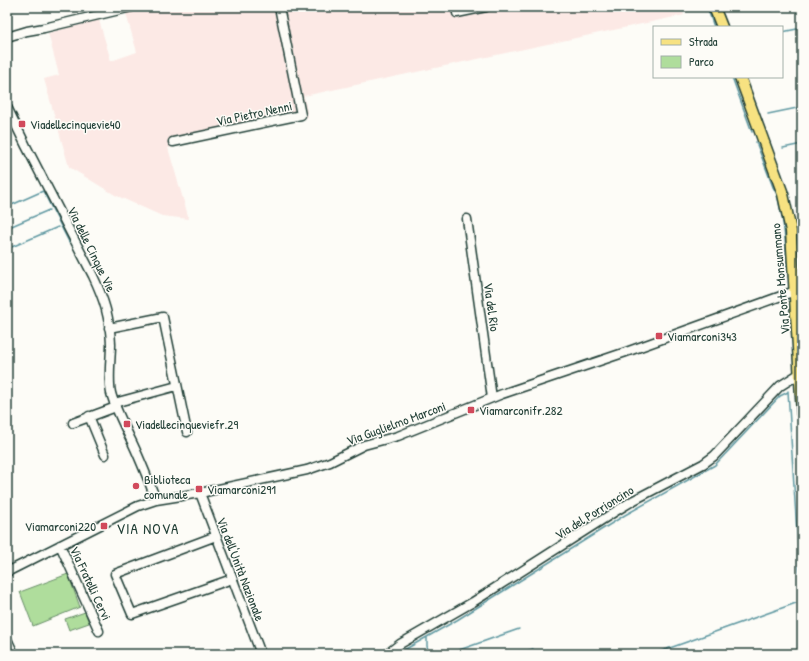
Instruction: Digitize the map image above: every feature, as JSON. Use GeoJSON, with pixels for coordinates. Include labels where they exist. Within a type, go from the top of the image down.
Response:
{"type":"FeatureCollection","features":[{"type":"Feature","properties":{"kind":"main road"},"geometry":{"type":"LineString","coordinates":[[714,7],[722,26]]}},
{"type":"Feature","properties":{"kind":"main road","name":"Via Ponte Monsummano"},"geometry":{"type":"LineString","coordinates":[[740,78],[783,194],[791,231],[802,414]]}},
{"type":"Feature","properties":{"kind":"street"},"geometry":{"type":"LineString","coordinates":[[7,37],[132,7]]}},
{"type":"Feature","properties":{"kind":"street","name":"Via Pietro Nenni"},"geometry":{"type":"LineString","coordinates":[[173,142],[302,115],[279,7]]}},
{"type":"Feature","properties":{"kind":"street"},"geometry":{"type":"LineString","coordinates":[[456,7],[457,13],[486,7]]}},
{"type":"Feature","properties":{"kind":"street","name":"Via delle Cinque Vie"},"geometry":{"type":"LineString","coordinates":[[7,107],[93,276],[106,306],[111,342],[111,392],[115,405],[142,463],[156,500]]}},
{"type":"Feature","properties":{"kind":"street","name":"Via del Rio"},"geometry":{"type":"LineString","coordinates":[[467,220],[492,398]]}},
{"type":"Feature","properties":{"kind":"street","name":"Via Guglielmo Marconi"},"geometry":{"type":"LineString","coordinates":[[7,572],[121,513],[138,506],[156,500],[200,493],[307,470],[330,462],[364,446],[398,436],[492,398],[795,291]]}},
{"type":"Feature","properties":{"kind":"street"},"geometry":{"type":"LineString","coordinates":[[110,328],[163,317],[187,432]]}},
{"type":"Feature","properties":{"kind":"street","name":"Via del Porrioncino"},"geometry":{"type":"LineString","coordinates":[[387,654],[400,644],[473,602],[634,500],[703,464],[714,456],[780,386],[799,374]]}},
{"type":"Feature","properties":{"kind":"street"},"geometry":{"type":"LineString","coordinates":[[73,423],[115,405],[177,386]]}},
{"type":"Feature","properties":{"kind":"street"},"geometry":{"type":"LineString","coordinates":[[89,416],[105,454]]}},
{"type":"Feature","properties":{"kind":"street","name":"Via dell'Unità Nazionale"},"geometry":{"type":"LineString","coordinates":[[200,493],[261,654]]}},
{"type":"Feature","properties":{"kind":"street"},"geometry":{"type":"LineString","coordinates":[[216,536],[115,574],[132,614],[232,579]]}},
{"type":"Feature","properties":{"kind":"street","name":"Via Fratelli Cervi"},"geometry":{"type":"LineString","coordinates":[[60,545],[99,631]]}},
{"type":"Feature","properties":{"kind":"street"},"geometry":{"type":"LineString","coordinates":[[7,639],[14,654]]}},
{"type":"Feature","properties":{"kind":"shaded area"},"geometry":{"type":"Polygon","coordinates":[[[124,7],[681,7],[684,15],[304,96],[308,117],[168,148],[189,219],[162,216],[115,195],[69,167],[44,79],[59,75],[48,33],[99,20],[111,61],[137,52],[124,7]]]}},
{"type":"Feature","properties":{"kind":"green space"},"geometry":{"type":"Polygon","coordinates":[[[68,574],[80,607],[33,626],[20,592],[68,574]]]}},
{"type":"Feature","properties":{"kind":"green space"},"geometry":{"type":"Polygon","coordinates":[[[85,612],[89,623],[69,630],[65,619],[85,612]]]}},
{"type":"Feature","properties":{"kind":"waterway"},"geometry":{"type":"LineString","coordinates":[[707,7],[714,26]]}},
{"type":"Feature","properties":{"kind":"waterway"},"geometry":{"type":"LineString","coordinates":[[783,32],[802,28]]}},
{"type":"Feature","properties":{"kind":"waterway"},"geometry":{"type":"LineString","coordinates":[[732,78],[752,132]]}},
{"type":"Feature","properties":{"kind":"waterway"},"geometry":{"type":"LineString","coordinates":[[768,114],[802,107]]}},
{"type":"Feature","properties":{"kind":"waterway"},"geometry":{"type":"LineString","coordinates":[[756,142],[777,194],[785,234],[788,277]]}},
{"type":"Feature","properties":{"kind":"waterway"},"geometry":{"type":"LineString","coordinates":[[783,148],[802,144]]}},
{"type":"Feature","properties":{"kind":"waterway"},"geometry":{"type":"LineString","coordinates":[[7,207],[43,191],[69,242]]}},
{"type":"Feature","properties":{"kind":"waterway"},"geometry":{"type":"LineString","coordinates":[[7,228],[49,210]]}},
{"type":"Feature","properties":{"kind":"waterway"},"geometry":{"type":"LineString","coordinates":[[7,249],[58,227]]}},
{"type":"Feature","properties":{"kind":"waterway"},"geometry":{"type":"LineString","coordinates":[[796,234],[802,231]]}},
{"type":"Feature","properties":{"kind":"waterway"},"geometry":{"type":"LineString","coordinates":[[790,306],[794,364]]}},
{"type":"Feature","properties":{"kind":"waterway"},"geometry":{"type":"LineString","coordinates":[[788,391],[802,612]]}},
{"type":"Feature","properties":{"kind":"waterway"},"geometry":{"type":"LineString","coordinates":[[397,654],[457,620],[625,515],[715,465],[780,396],[788,392]]}},
{"type":"Feature","properties":{"kind":"waterway"},"geometry":{"type":"LineString","coordinates":[[653,654],[796,603]]}},
{"type":"Feature","properties":{"kind":"waterway"},"geometry":{"type":"LineString","coordinates":[[448,654],[519,629]]}},
{"type":"Feature","properties":{"kind":"waterway"},"geometry":{"type":"LineString","coordinates":[[427,638],[429,654]]}},
{"type":"Feature","properties":{"kind":"waterway"},"geometry":{"type":"LineString","coordinates":[[518,654],[533,649]]}},
{"type":"Feature","properties":{"kind":"waterway"},"geometry":{"type":"LineString","coordinates":[[593,654],[601,651]]}},
{"type":"Feature","properties":{"kind":"place","name":"Viadellecinquevie40"},"geometry":{"type":"Point","coordinates":[22,124]}},
{"type":"Feature","properties":{"kind":"place","name":"Viamarconi343"},"geometry":{"type":"Point","coordinates":[659,336]}},
{"type":"Feature","properties":{"kind":"place","name":"Viamarconifr.282"},"geometry":{"type":"Point","coordinates":[471,410]}},
{"type":"Feature","properties":{"kind":"place","name":"Viadellecinqueviefr.29"},"geometry":{"type":"Point","coordinates":[127,424]}},
{"type":"Feature","properties":{"kind":"place","name":"Biblioteca comunale"},"geometry":{"type":"Point","coordinates":[136,486]}},
{"type":"Feature","properties":{"kind":"place","name":"Viamarconi291"},"geometry":{"type":"Point","coordinates":[199,489]}},
{"type":"Feature","properties":{"kind":"place","name":"Viamarconi220"},"geometry":{"type":"Point","coordinates":[104,526]}},
{"type":"Feature","properties":{"kind":"district","name":"VIA NOVA"},"geometry":{"type":"Point","coordinates":[148,529]}}]}
